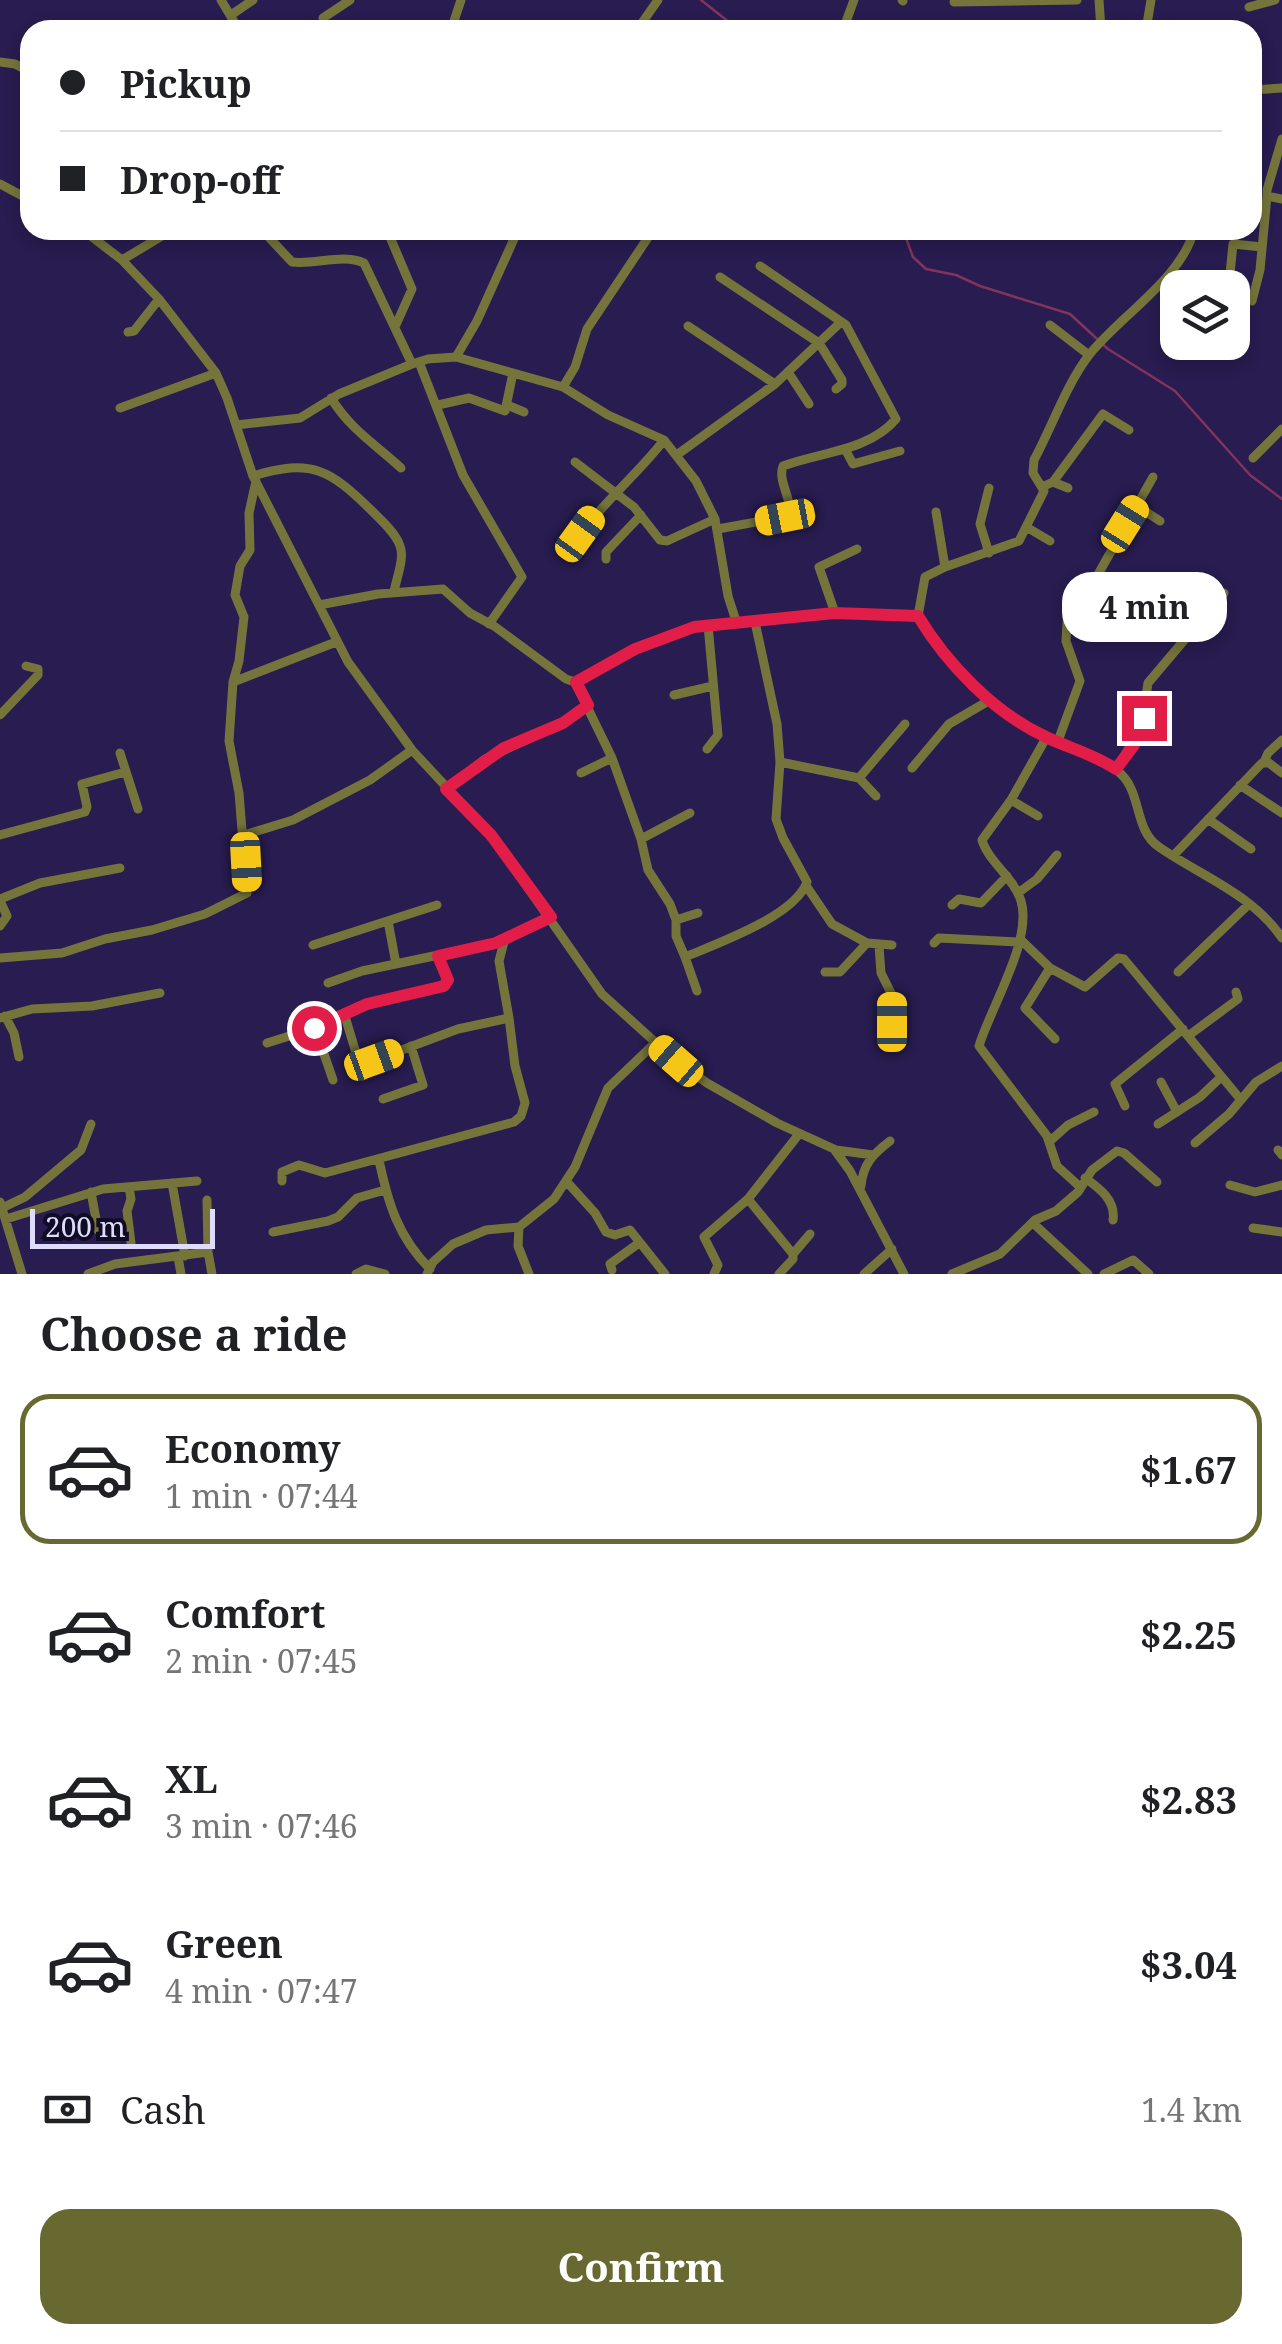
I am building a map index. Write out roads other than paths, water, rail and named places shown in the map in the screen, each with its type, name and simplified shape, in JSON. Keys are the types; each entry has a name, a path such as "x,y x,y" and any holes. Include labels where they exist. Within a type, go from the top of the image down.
{"street":[{"path":"221,0 234,20"},
{"path":"231,15 252,0"},
{"path":"322,18 350,0"},
{"path":"954,2 1077,0"},
{"path":"1249,7 1274,0"},
{"path":"1252,301 1260,270 1273,162 1282,139"},
{"path":"1267,196 1282,199"},
{"path":"97,240 159,299 216,373 255,479 336,642 412,750 491,835 602,994 706,1083 834,1149 873,1154"},
{"path":"122,260 154,240"},
{"path":"271,240 292,262 316,264 352,258 364,263 438,405 463,474 522,577 490,624"},
{"path":"391,240 412,288 394,326"},
{"path":"456,357 477,322 514,240"},
{"path":"563,387 575,367 587,329 646,240"},
{"path":"1068,488 1048,484 1033,473 1034,460 1089,355 1182,259 1190,240"},
{"path":"1230,270 1233,244 1262,247"},
{"path":"575,462 616,491 663,541 717,524 788,516 781,468 845,450 877,435 896,419 852,332 760,266"},
{"path":"720,278 819,343 842,380 836,389"},
{"path":"128,332 134,331 159,299"},
{"path":"678,454 775,384 841,322"},
{"path":"1050,325 1089,355"},
{"path":"688,326 775,384"},
{"path":"236,425 300,418 331,398 415,363 456,357 563,387 608,415 664,440 678,454 717,524 728,596 736,621"},
{"path":"788,372 809,404"},
{"path":"120,408 216,373"},
{"path":"438,405 469,398 503,411 513,373"},
{"path":"331,398 354,430 401,468"},
{"path":"506,405 524,412"},
{"path":"1129,430 1104,414 1048,484 1028,528 1014,545 945,566 923,581 918,616 990,700 1046,738 1116,769 1132,789 1145,832 1158,846 1249,904 1282,938"},
{"path":"1252,458 1282,429"},
{"path":"580,534 664,440"},
{"path":"845,450 854,464 900,451"},
{"path":"255,479 295,468 334,475 400,544 394,592"},
{"path":"1058,741 1080,681 1066,641 1067,622 1153,477"},
{"path":"0,958 62,953 192,919 240,898 247,890 244,836 229,741 232,682 239,661 244,617 234,594 240,566 252,542 249,513 255,479"},
{"path":"988,553 980,524 989,488"},
{"path":"1137,506 1160,521"},
{"path":"936,512 945,566"},
{"path":"606,559 606,552 641,515"},
{"path":"1028,528 1050,541"},
{"path":"834,613 819,567 857,549"},
{"path":"320,604 442,589 470,613 576,682 612,758 641,838 648,870 670,904 676,936 698,992"},
{"path":"1116,769 1141,729 1148,683 1224,593"},
{"path":"576,682 635,649 682,630 834,613 918,616"},
{"path":"756,622 777,724 780,762 776,818 783,838 806,876 807,887 832,924 867,942 892,945"},
{"path":"707,748 718,735 708,625"},
{"path":"232,682 336,642"},
{"path":"0,715 39,673 26,666"},
{"path":"674,695 713,686"},
{"path":"912,768 948,724 990,700"},
{"path":"446,789 504,748 563,723 588,705"},
{"path":"859,778 905,724"},
{"path":"1046,738 1011,800 982,840 1018,893 1024,916 1019,941 980,1049 1050,1142 1057,1166 1108,1199 1113,1220"},
{"path":"1174,855 1282,740"},
{"path":"244,836 293,820 370,780 412,750"},
{"path":"120,753 138,809"},
{"path":"581,773 612,758"},
{"path":"780,762 859,778 876,796"},
{"path":"1264,762 1282,773"},
{"path":"0,835 85,812 83,783 124,772"},
{"path":"1240,786 1282,813"},
{"path":"1011,800 1038,816"},
{"path":"641,838 690,813"},
{"path":"1208,818 1252,849"},
{"path":"1018,893 1037,880 1057,855"},
{"path":"0,926 7,916 0,900 40,883 120,868"},
{"path":"952,904 958,899 981,903 1007,876"},
{"path":"685,957 781,911 807,887"},
{"path":"1178,972 1249,904"},
{"path":"312,945 438,905"},
{"path":"676,920 698,913"},
{"path":"328,983 505,938 551,917"},
{"path":"388,922 396,964"},
{"path":"282,1181 282,1172 299,1166 312,1166 325,1173 514,1122 521,1116 524,1102 514,1066 498,961 505,938"},
{"path":"934,943 939,938 1019,941 1050,968 1084,988 1122,958 1242,1100"},
{"path":"824,972 844,969 867,942"},
{"path":"879,946 880,973 892,999 892,1046"},
{"path":"267,1043 314,1028 344,1013 447,984 438,956"},
{"path":"1050,968 1025,1008 1054,1039"},
{"path":"1125,1106 1115,1085 1238,999 1236,992"},
{"path":"19,1057 18,1044 3,1017 41,1008 92,1006 160,993"},
{"path":"344,1013 362,1076"},
{"path":"374,1060 458,1029 508,1018"},
{"path":"314,1028 333,1080"},
{"path":"379,1160 385,1190 404,1239 428,1271 435,1260 463,1238 486,1230 519,1227 554,1199 566,1182 608,1088 655,1043"},
{"path":"383,1100 423,1085 411,1046"},
{"path":"1196,1143 1256,1082 1282,1066"},
{"path":"1158,1124 1200,1097 1220,1078"},
{"path":"1161,1082 1177,1112"},
{"path":"1050,1142 1068,1126 1094,1112"},
{"path":"22,1274 4,1226 1,1204 25,1197 81,1150 91,1124"},
{"path":"714,1274 718,1265 704,1237 748,1199 799,1134"},
{"path":"860,1189 862,1172 873,1154 890,1141"},
{"path":"834,1149 860,1189 904,1274"},
{"path":"952,1274 988,1261 1018,1240 1033,1223 1056,1211 1078,1192 1082,1182 1103,1161 1121,1151 1157,1182"},
{"path":"4,1226 91,1192 197,1181"},
{"path":"566,1182 594,1212 606,1232 615,1234 628,1229 665,1274"},
{"path":"172,1183 182,1274"},
{"path":"1230,1185 1255,1192 1282,1186"},
{"path":"129,1187 131,1243"},
{"path":"273,1232 338,1217 357,1198 385,1190"},
{"path":"91,1192 98,1230"},
{"path":"748,1199 793,1254"},
{"path":"207,1200 212,1274"},
{"path":"1033,1223 1088,1274"},
{"path":"519,1227 518,1246 528,1274"},
{"path":"1253,1228 1282,1232"},
{"path":"779,1274 810,1234"},
{"path":"612,1270 610,1264 639,1243"},
{"path":"864,1274 892,1249"},
{"path":"88,1274 147,1260 208,1252"},
{"path":"147,1260 151,1274"},
{"path":"1104,1274 1133,1260 1149,1274"},
{"path":"988,1261 996,1274"},
{"path":"356,1274 384,1274"}],"waterway":[{"path":"701,0 726,20"},
{"path":"907,240 913,257 926,269 956,275 1070,314 1108,349 1175,391 1250,475 1282,499"}]}
